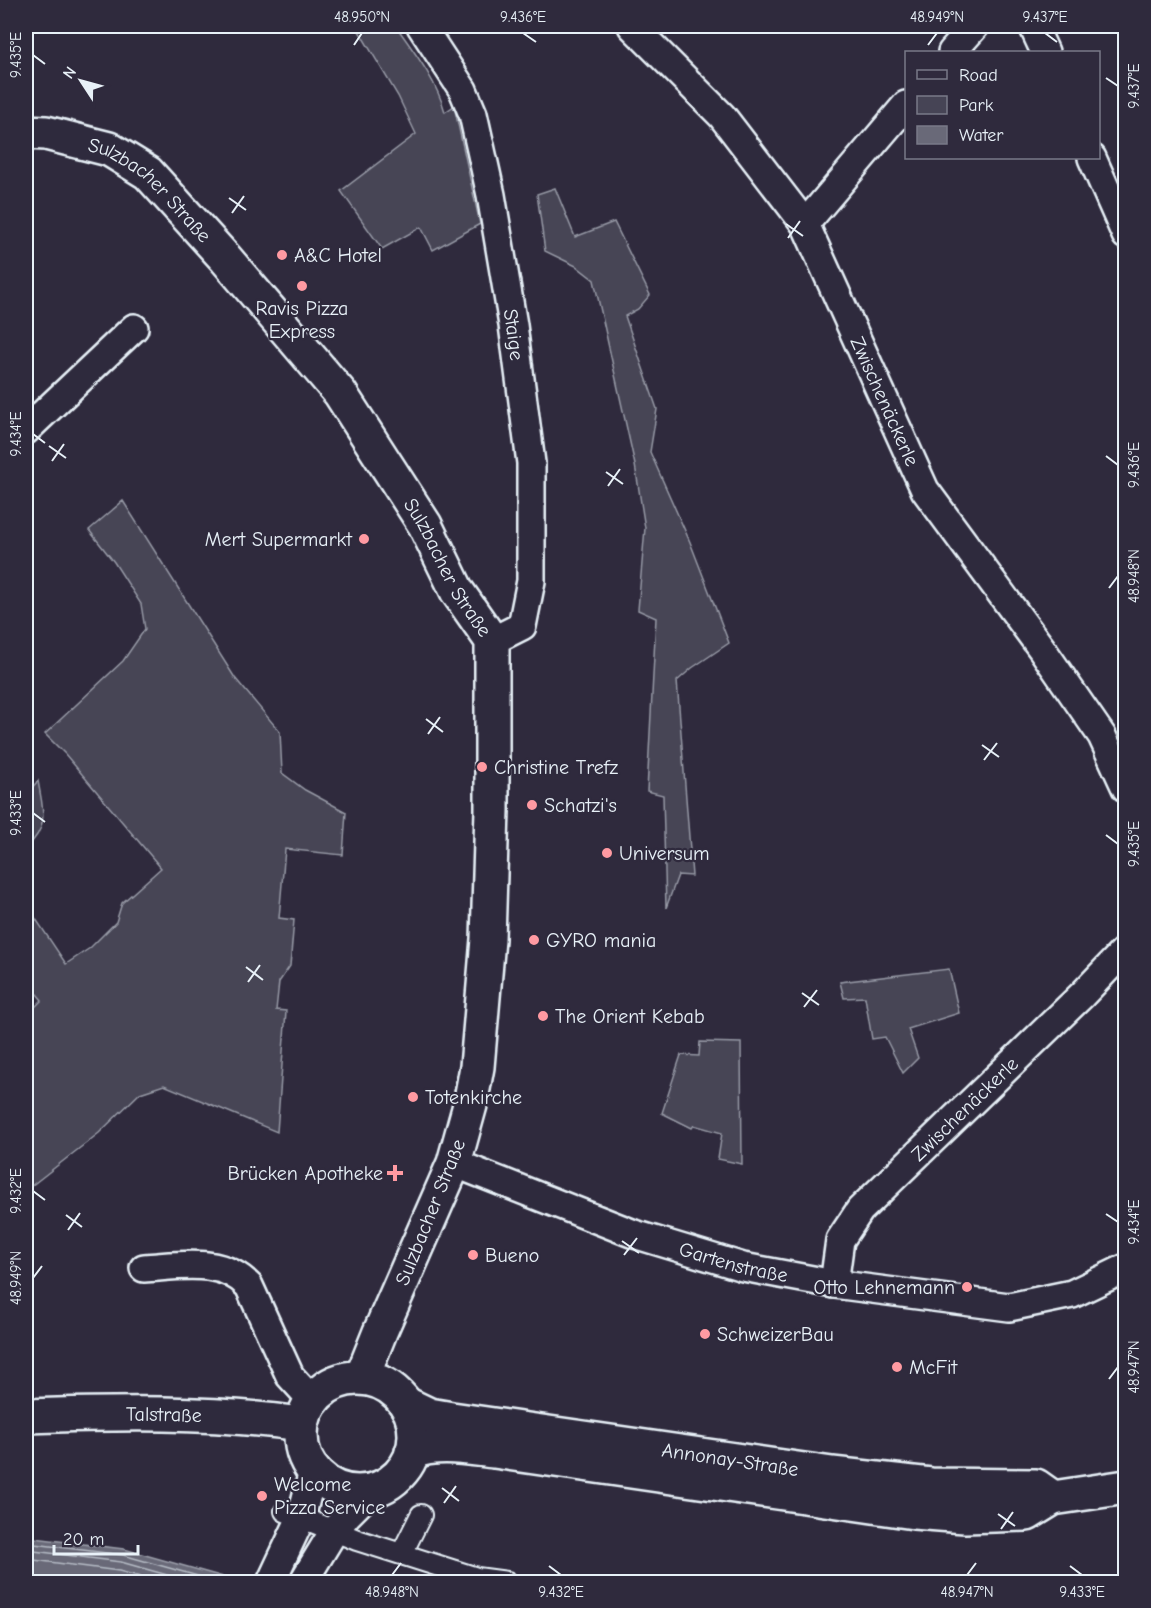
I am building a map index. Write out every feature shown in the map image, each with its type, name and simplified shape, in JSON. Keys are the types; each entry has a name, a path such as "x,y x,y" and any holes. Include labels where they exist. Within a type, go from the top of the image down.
{"street":[{"name":"Staige","path":"421,26 463,90 473,114 491,195 511,313 531,463 531,581 522,626 492,641"},
{"name":"Zwischenäckerle","path":"632,26 722,116 805,224 925,490 1042,649 1102,736 1125,788"},
{"path":"953,51 975,26"},
{"path":"1033,26 1045,51"},
{"path":"805,224 905,106"},
{"name":"Sulzbacher Straße","path":"26,132 46,134 109,149 148,173 219,251 340,393 424,525 457,591 492,641 492,810 488,939 477,1067 470,1105 454,1163 362,1377"},
{"path":"1092,159 1125,235"},
{"path":"26,430 134,328"},
{"name":"Zwischenäckerle","path":"834,1284 840,1240 860,1210 1082,995 1125,950"},
{"name":"Gartenstraße","path":"454,1163 634,1234 742,1267 834,1284 1009,1307 1072,1294 1125,1268"},
{"path":"144,1268 217,1267 237,1276 249,1286 306,1412"},
{"path":"362,1377 389,1386 406,1404 416,1432 412,1452 403,1470 388,1483 371,1491 355,1493 339,1490 325,1482 313,1471 303,1454 300,1436 306,1412 324,1388 339,1380 362,1377"},
{"name":"Annonay-Straße","path":"406,1404 429,1414 452,1419 742,1461 931,1485 1036,1486 1053,1498"},
{"name":"Talstraße","path":"26,1416 159,1414 253,1418 306,1412"},
{"name":"Annonay-Straße","path":"412,1452 424,1448 448,1446 494,1450 914,1512 965,1516 1027,1514 1053,1498 1125,1487"},
{"path":"271,1582 293,1515 313,1471"},
{"path":"303,1582 334,1531 371,1491"},
{"path":"293,1515 334,1531 477,1578 507,1582"},
{"path":"402,1553 422,1515"}],"green space":[{"path":"356,26 396,26 431,78 445,112 454,106 480,224 433,250 421,227 382,249 341,191 416,134 398,96"},
{"path":"555,188 575,237 614,222 650,295 638,309 625,316 657,409 650,452 690,542 729,643 677,681 692,876 678,875 666,908 663,795 647,791 656,618 638,610 645,528 635,465 594,280 576,266 545,251 537,194"},
{"path":"123,501 235,678 280,732 282,773 305,790 346,812 343,855 285,849 279,918 294,920 290,966 279,982 276,1010 286,1011 277,1132 164,1085 140,1093 99,1133 26,1190 26,1002 33,1009 42,1000 26,981 26,918 32,913 66,964 90,948 116,922 122,903 161,868 65,754 45,734 123,661 145,629 141,604 114,562 89,530"},
{"path":"38,781 43,809 42,825 34,840 26,848 26,794"},
{"path":"949,969 959,1013 908,1029 918,1058 903,1073 885,1037 872,1039 865,997 844,998 840,982"},
{"path":"700,1042 741,1043 742,1164 718,1159 722,1133 694,1125 692,1128 662,1113 681,1055 699,1056"}],"water":[{"path":"26,1537 124,1549 241,1582 26,1582"}],"place":[{"name":"A&C Hotel","path":"282,255"},
{"name":"Ravis Pizza Express","path":"302,286"},
{"name":"Mert Supermarkt","path":"364,539"},
{"name":"Christine Trefz","path":"482,767"},
{"name":"Schatzi's","path":"532,805"},
{"name":"Universum","path":"607,853"},
{"name":"GYRO mania","path":"534,940"},
{"name":"The Orient Kebab","path":"543,1016"},
{"name":"Totenkirche","path":"413,1097"},
{"name":"Brücken Apotheke","path":"395,1173"},
{"name":"Bueno","path":"473,1255"},
{"name":"Otto Lehnemann","path":"967,1287"},
{"name":"SchweizerBau","path":"705,1334"},
{"name":"McFit","path":"897,1367"},
{"name":"Welcome Pizza Service","path":"262,1496"}]}
